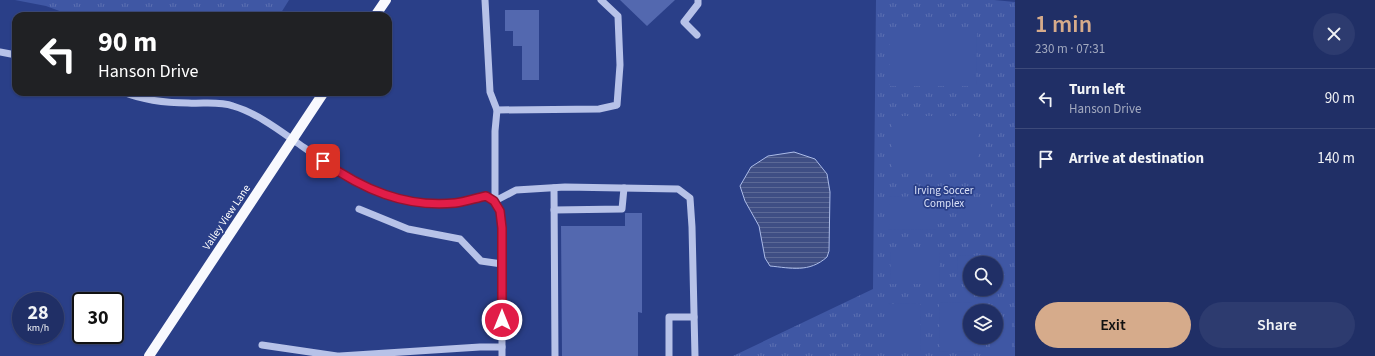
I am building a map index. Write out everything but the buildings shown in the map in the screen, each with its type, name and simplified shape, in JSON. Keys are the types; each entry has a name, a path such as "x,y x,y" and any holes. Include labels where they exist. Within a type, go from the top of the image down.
{"main road":[{"path":"378,12 386,0"},
{"name":"Valley View Lane","path":"149,356 321,96"}],"street":[{"path":"485,0 490,92 497,110 495,131 494,201"},
{"path":"497,110 600,109 617,105 620,65 618,16 601,0"},
{"path":"697,34 684,22 698,4 698,0"},
{"path":"0,52 12,54"},
{"path":"137,96 171,102 216,103 232,106 246,111 271,125 333,168 372,191 414,202 457,203 486,196 494,201 500,211 502,228 502,356"},
{"path":"494,201 516,190 554,188 678,189 690,198 695,356"},
{"path":"554,188 555,356"},
{"path":"554,210 622,209 624,188"},
{"path":"359,209 408,229 460,239 481,261 502,264"},
{"path":"669,356 669,317 694,317"},
{"path":"262,345 337,356"},
{"path":"340,356 480,347 502,347"}],"green space":[{"path":"15,0 289,0 282,12 62,12 46,6"},
{"name":"Irving Soccer Complex","path":"876,0 994,0 1015,2 1015,356 733,356 873,289"},
{"path":"890,31 977,31 976,86 890,86"},
{"path":"892,116 978,116 978,171 892,171"},
{"path":"937,196 937,229 888,230 888,197"},
{"path":"957,197 991,197 991,218 958,218"},
{"path":"890,251 939,251 940,284 891,284"},
{"path":"990,255 963,256 963,277 958,277 957,256"},
{"path":"972,302 972,304 963,304 963,344 973,344 973,351 940,352 939,303"},
{"path":"920,303 921,352 887,352 887,304"},
{"path":"1003,323 1012,323 1012,356 990,356 990,344 1003,344"}],"shaded area":[{"path":"794,152 815,159 827,174 830,192 829,251 827,257 820,262 807,267 793,268 770,266 765,258 759,226 745,201 740,186 751,167 768,156"}],"route":[{"path":"323,161 353,181 372,191 414,202 437,204 457,203 486,196 494,201 500,211 502,228 502,320"}]}
